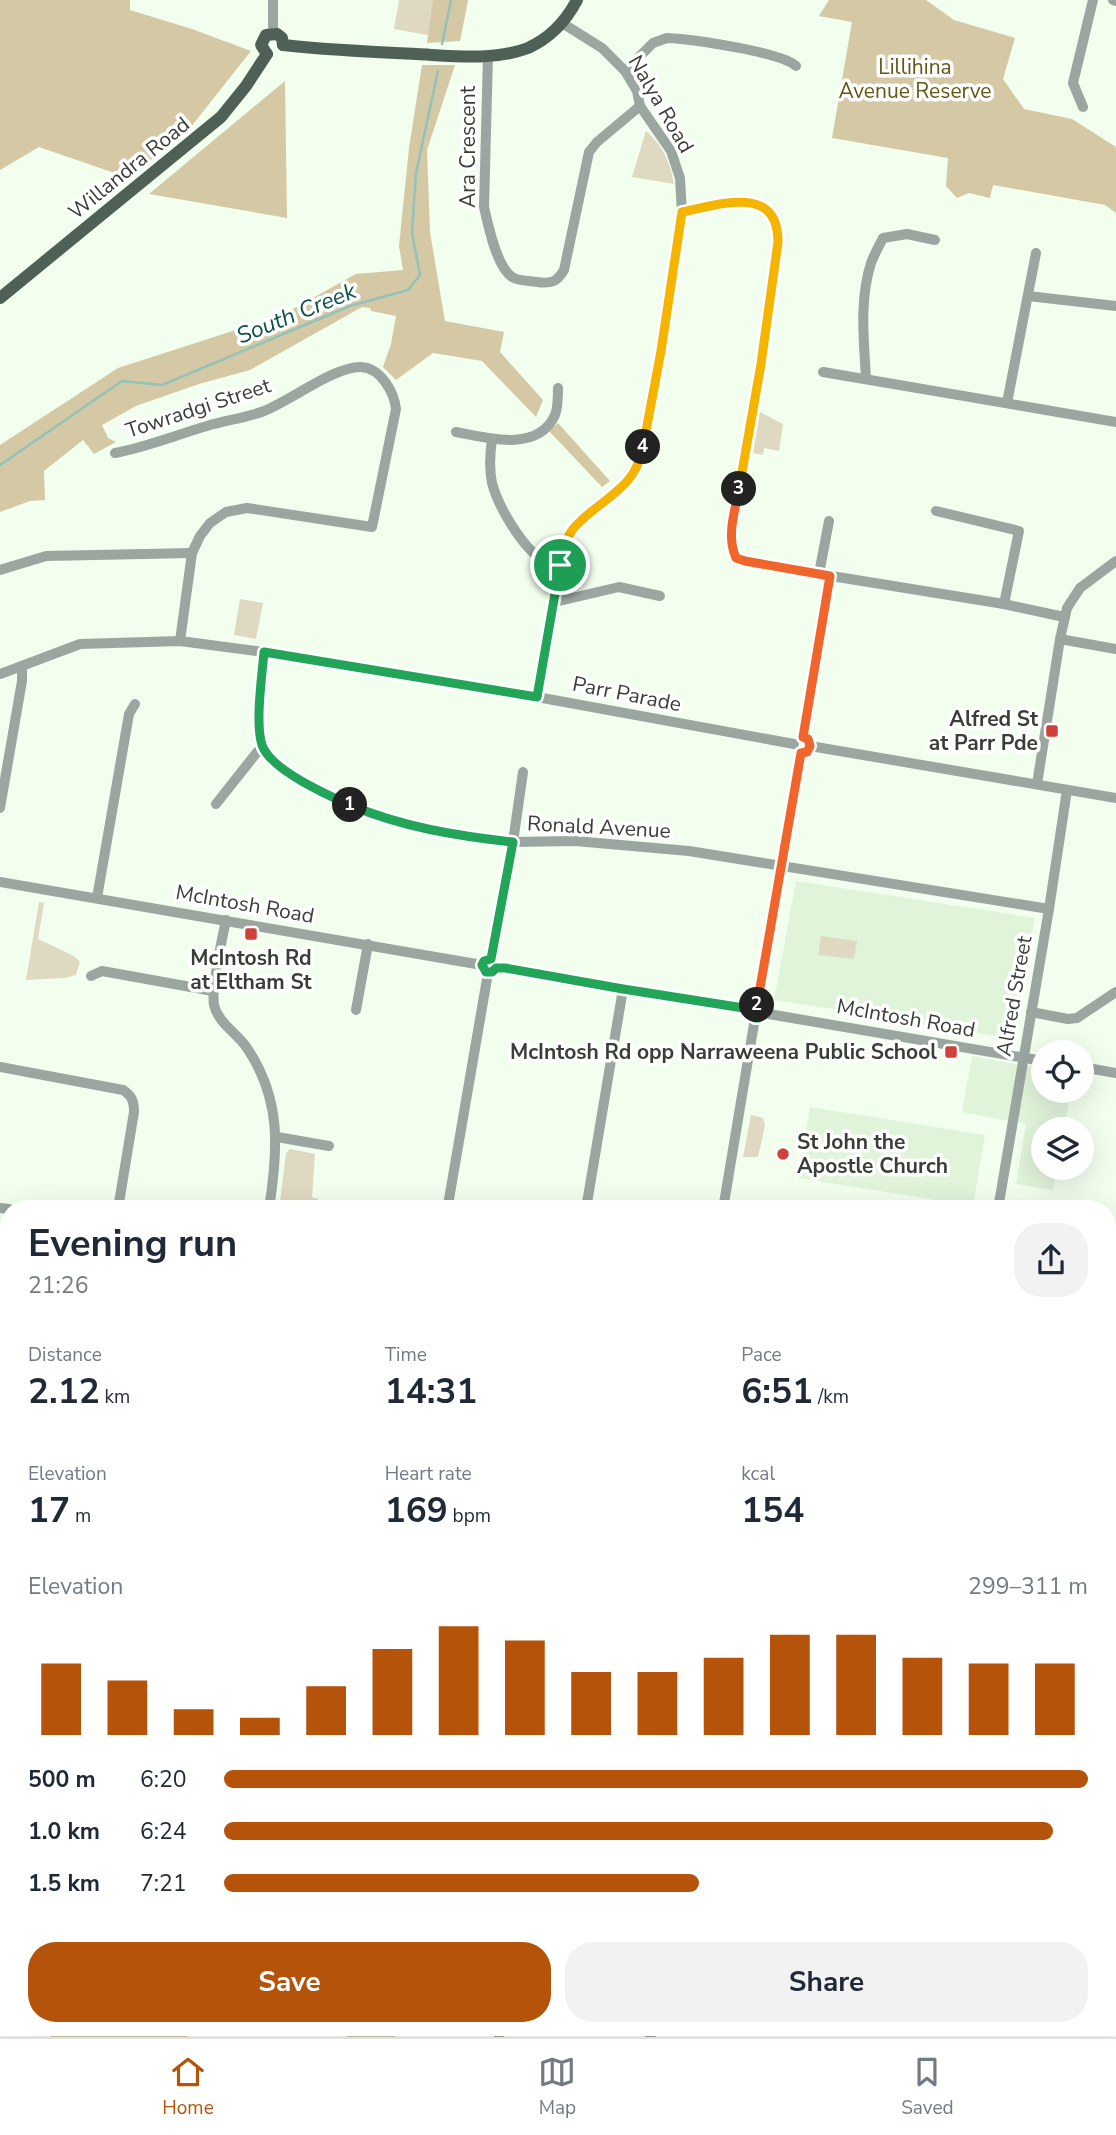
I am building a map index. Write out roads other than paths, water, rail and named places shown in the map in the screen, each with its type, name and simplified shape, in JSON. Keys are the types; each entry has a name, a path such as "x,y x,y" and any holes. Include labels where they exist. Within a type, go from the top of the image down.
{"main road":[{"path":"284,46 488,56 511,53 531,47 547,38 562,23 577,0"},
{"path":"273,33 280,36 284,46 279,53 271,55 262,48 262,41 266,35 273,33"},
{"name":"Willandra Road","path":"0,298 221,117 267,54"}],"street":[{"path":"273,0 273,33"},
{"path":"1083,107 1073,83 1093,0"},
{"name":"Nalya Road","path":"537,697 565,545 573,528 617,493 633,475 641,454 661,351 682,212 680,178 671,151 640,106 636,91 625,71 602,48 562,23"},
{"path":"625,71 653,43 667,38 770,55 796,66"},
{"name":"Ara Crescent","path":"488,56 484,207 499,258 513,278 549,284 559,279 564,270 589,152 640,106"},
{"path":"682,212 740,201 753,202 770,211 778,227 761,364 731,536 732,550 736,558 1004,604 1064,617"},
{"path":"866,379 862,330 865,295 871,263 883,238 907,234 935,240"},
{"path":"1007,403 1036,253"},
{"path":"1028,296 1116,306"},
{"name":"Towradgi Street","path":"115,453 140,449 209,425 260,412 346,370 363,367 378,374 394,396 396,409 372,527 247,508 226,512 210,523 192,553 180,641"},
{"path":"822,372 1116,422"},
{"path":"456,432 505,441 524,439 543,430 555,416 558,388"},
{"path":"492,439 492,482 500,507 529,547 544,561 560,565"},
{"path":"936,511 1019,531 1004,604"},
{"path":"803,737 829,521"},
{"path":"0,570 46,556 192,553"},
{"path":"1037,784 1068,604 1080,588 1116,561"},
{"path":"555,602 619,587 660,596"},
{"path":"1060,639 1116,649"},
{"name":"Parr Parade","path":"0,674 80,644 180,641 264,652 537,697 794,744"},
{"path":"216,804 262,746 259,731 264,652"},
{"path":"0,808 22,681 22,666"},
{"path":"97,898 130,714 135,704"},
{"path":"803,737 808,739 810,746 807,752 801,753 796,750 794,744 797,738 803,737"},
{"name":"Ronald Avenue","path":"262,746 269,757 313,789 410,826 460,836 513,842 575,841 689,851 1049,909"},
{"path":"810,746 1116,798"},
{"path":"724,1200 801,753"},
{"path":"449,1200 523,772"},
{"name":"Alfred Street","path":"999,1200 1067,790"},
{"name":"McIntosh Road","path":"0,882 1031,1059"},
{"path":"226,920 214,1005 220,1017 248,1049 270,1101 277,1137 270,1200"},
{"path":"356,1010 368,944"},
{"path":"91,976 102,971 214,991"},
{"path":"588,1200 623,989"},
{"path":"1031,1012 1068,1019 1077,1018 1116,992"},
{"path":"0,1067 123,1090 129,1094 134,1101 134,1112 119,1200"},
{"path":"1094,1069 1116,1073"},
{"path":"277,1137 329,1146"}],"waterway":[{"name":"South Creek","path":"442,44 451,0"},
{"name":"South Creek","path":"0,465 122,381 162,385 350,306 408,290 420,275 412,233 416,173 438,71"}],"place":[{"name":"Alfred St at Parr Pde","path":"1052,731"},
{"name":"McIntosh Rd at Eltham St","path":"251,934"},
{"name":"McIntosh Rd opp Narraweena Public School","path":"951,1052"},
{"name":"St John the Apostle Church","path":"783,1154"}],"park label":[{"name":"Lillihina Avenue Reserve","path":"915,79"}]}
